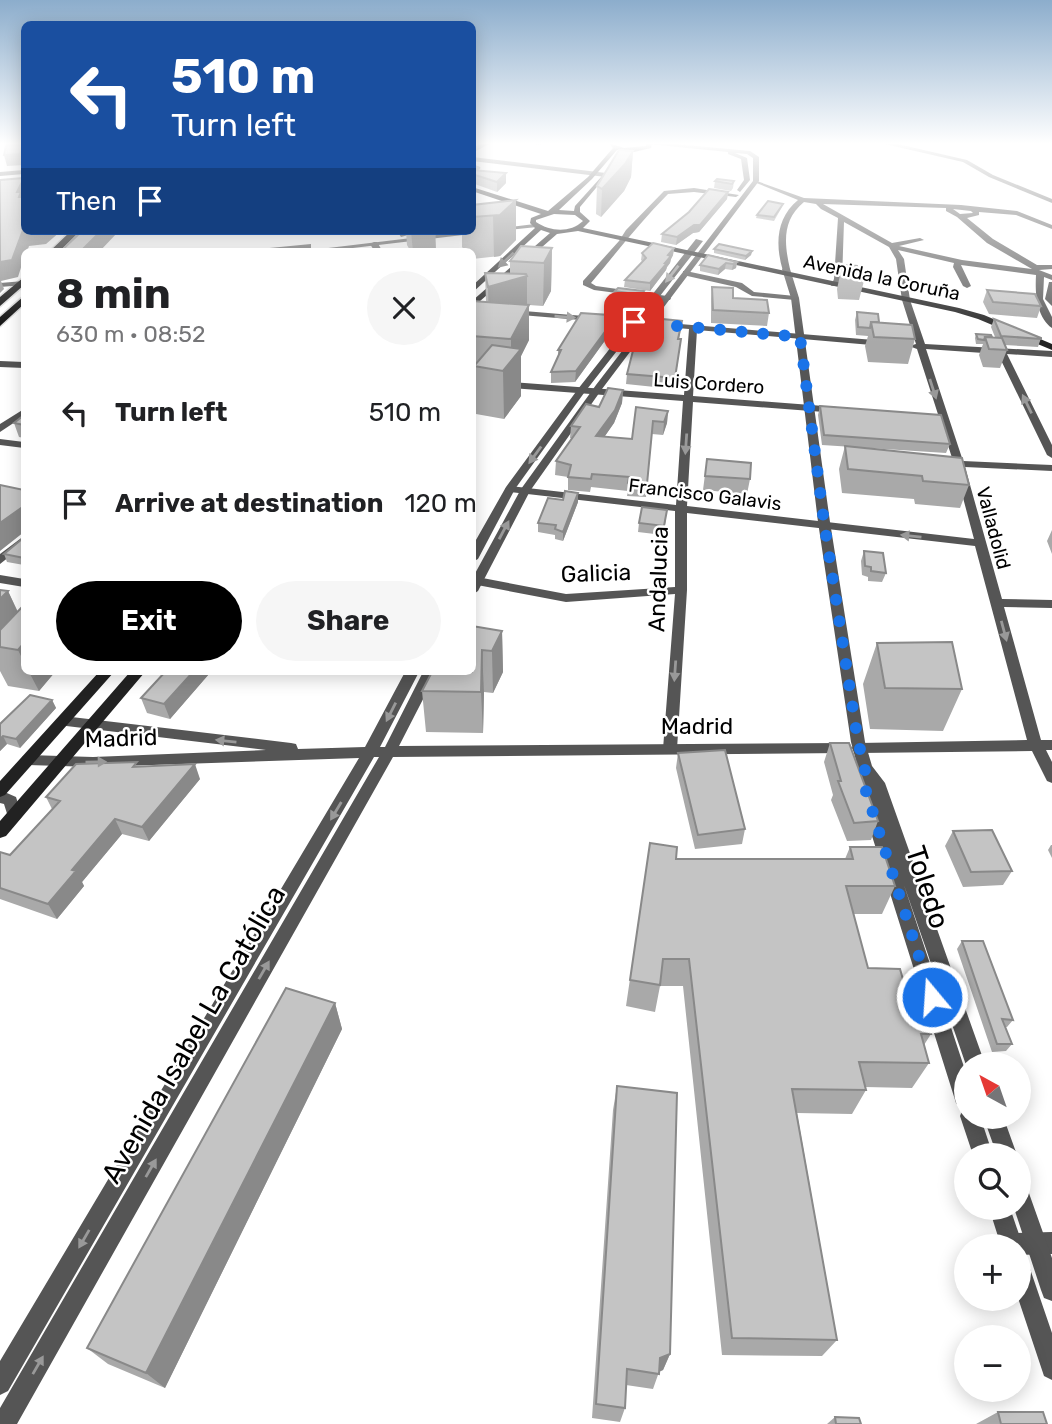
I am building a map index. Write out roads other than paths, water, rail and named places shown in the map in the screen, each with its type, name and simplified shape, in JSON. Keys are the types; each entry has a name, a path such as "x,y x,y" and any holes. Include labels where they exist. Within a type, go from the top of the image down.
{"main road":[{"path":"500,208 556,231 577,229 586,224 586,219 577,213 550,213 527,208"},
{"path":"476,287 535,223 555,208"},
{"path":"577,208 577,213"},
{"name":"Avenida la Coruña","path":"586,224 625,237"},
{"name":"Avenida la Coruña","path":"577,229 988,314 1052,340"},
{"path":"476,306 556,231"},
{"path":"58,248 72,235"},
{"path":"0,303 21,284"},
{"name":"Avenida la Coruña","path":"906,297 981,317 1052,347"},
{"path":"0,323 21,302"},
{"path":"0,793 104,675"},
{"path":"0,832 135,675"}],"street":[{"path":"651,208 586,283 594,288 667,298"},
{"path":"476,580 525,491 595,392 686,273 696,252 727,208"},
{"path":"476,552 510,489 581,391 654,296 696,252 731,208"},
{"name":"Toledo","path":"795,208 785,220 780,234 795,298 824,526 859,748 865,768 864,785 954,1066"},
{"path":"825,208 891,246 994,269 1041,270"},
{"path":"931,208 971,213 1009,247 1052,278"},
{"path":"949,209 990,240 1041,270"},
{"path":"960,216 1002,211 1024,215 1052,227"},
{"path":"836,282 841,218"},
{"path":"476,228 535,223"},
{"path":"476,231 535,223"},
{"path":"290,248 387,235"},
{"path":"336,248 443,235"},
{"path":"891,246 920,240"},
{"path":"374,244 376,248"},
{"name":"Valladolid","path":"891,246 900,259 914,346 959,464 1035,746 1052,777"},
{"path":"958,263 957,267 967,286"},
{"path":"1041,270 1039,299 1051,322"},
{"path":"686,273 739,285 752,293 795,298"},
{"path":"0,283 21,281"},
{"path":"1052,284 1049,299 1052,304"},
{"path":"505,312 895,344"},
{"name":"Andalucia","path":"670,749 681,590 681,508 693,327"},
{"path":"914,346 1052,354"},
{"path":"1002,353 1052,455"},
{"path":"0,365 21,365"},
{"name":"Luis Cordero","path":"476,382 846,411"},
{"path":"0,429 21,414"},
{"path":"927,418 943,419"},
{"path":"0,442 21,445"},
{"path":"959,464 1052,468"},
{"name":"Francisco Galavis","path":"510,489 979,543"},
{"path":"0,560 21,542"},
{"path":"0,579 21,582"},
{"name":"Galicia","path":"476,584 566,598 681,590"},
{"path":"997,603 1052,604"},
{"name":"Avenida Isabel La Católica","path":"4,1424 380,752 411,675"},
{"name":"Avenida Isabel La Católica","path":"0,1383 428,675"},
{"name":"Madrid","path":"63,721 343,754"},
{"name":"Madrid","path":"27,760 60,762 380,752 1052,745"},
{"name":"Toledo","path":"865,768 877,783 971,1052"},
{"path":"0,793 11,801 14,816"},
{"path":"1031,1216 1044,1242 1052,1290"},
{"path":"1031,1304 1052,1368"}]}
